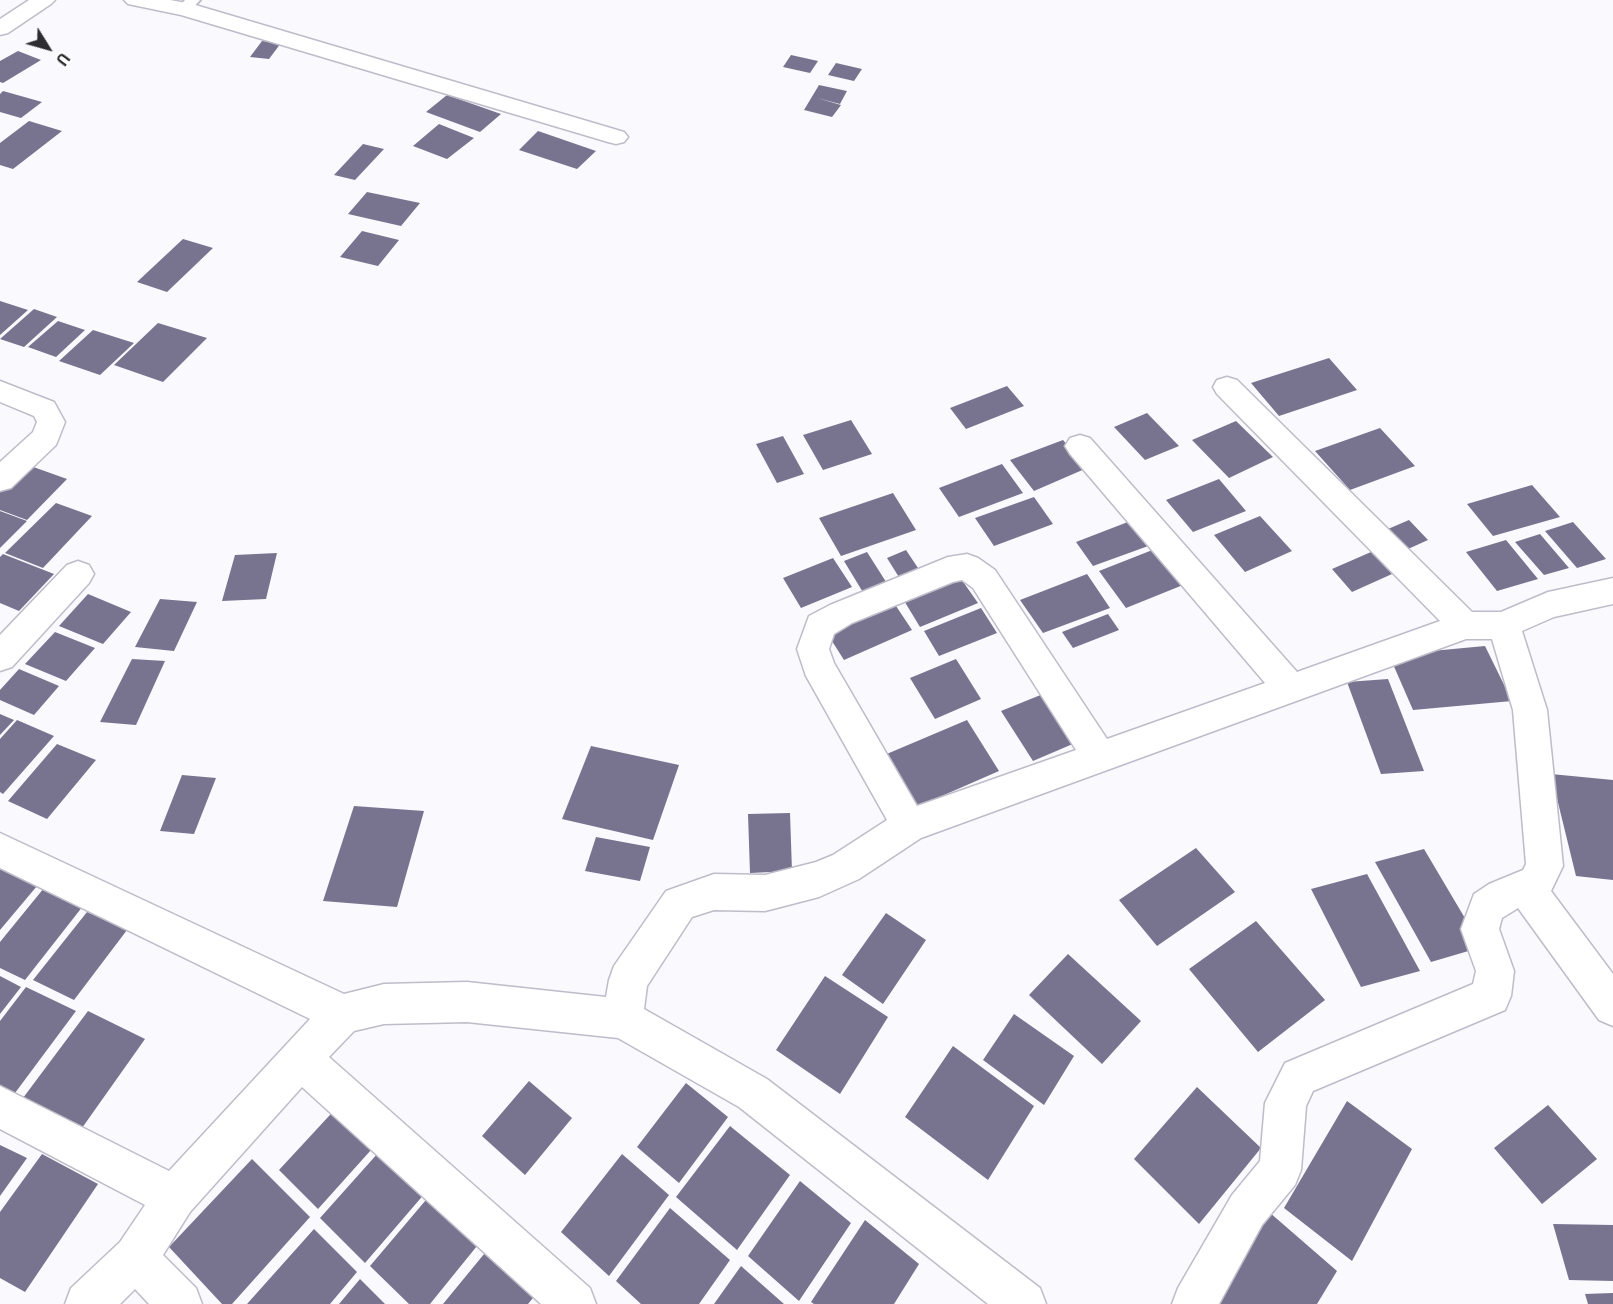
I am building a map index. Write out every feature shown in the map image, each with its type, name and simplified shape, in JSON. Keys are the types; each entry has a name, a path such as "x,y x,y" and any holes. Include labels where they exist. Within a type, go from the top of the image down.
{"street":[{"path":"0,28 44,0"},
{"path":"135,0 188,4 616,137"},
{"path":"1227,387 1465,626"},
{"path":"0,392 44,409 51,422 46,437 0,480"},
{"path":"1080,446 1291,689"},
{"path":"909,826 818,666 813,649 821,626 841,614 909,588 948,570 967,567 984,579 1099,757"},
{"path":"0,657 78,574"},
{"path":"623,1018 628,980 679,904 714,892 765,893 819,879 846,867 909,826 1099,757 1465,626 1504,625 1548,605 1613,591"},
{"path":"1194,1304 1247,1210 1280,1170 1286,1103 1299,1077 1491,996 1495,971 1480,929 1486,907 1536,882 1545,866 1530,710 1504,625"},
{"path":"0,850 343,1014"},
{"path":"1525,887 1613,1006"},
{"path":"87,1304 136,1258 175,1197 300,1058 343,1014 384,1004 467,1002 623,1018 753,1093 1024,1304"},
{"path":"300,1058 574,1304"},
{"path":"0,1107 175,1197"},
{"path":"136,1258 180,1304"}],"building":[{"path":"262,41 281,43 269,59 250,57"},
{"path":"18,51 41,60 3,83 0,82 0,61"},
{"path":"791,55 818,61 810,73 783,67"},
{"path":"836,63 862,69 854,81 828,75"},
{"path":"819,85 847,91 840,104 817,98 841,105 832,117 804,110"},
{"path":"3,91 42,102 21,118 0,112 0,94"},
{"path":"447,95 501,114 480,132 426,112"},
{"path":"29,121 62,131 13,169 0,165 0,143"},
{"path":"439,124 474,138 447,159 413,146"},
{"path":"538,131 596,151 577,169 519,150"},
{"path":"363,144 384,149 355,180 334,175"},
{"path":"367,192 420,203 401,226 348,214"},
{"path":"362,231 399,240 378,266 340,257"},
{"path":"183,239 213,248 167,292 137,282"},
{"path":"0,301 28,310 0,335"},
{"path":"34,309 57,317 24,347 0,339"},
{"path":"58,321 85,330 56,357 28,347"},
{"path":"158,323 207,338 163,382 114,365"},
{"path":"93,330 134,343 100,375 59,361"},
{"path":"1329,358 1357,390 1279,416 1251,383"},
{"path":"1007,386 1024,406 966,429 950,408"},
{"path":"1147,413 1179,446 1145,460 1114,427"},
{"path":"851,420 872,454 823,470 803,435"},
{"path":"1236,421 1273,457 1229,478 1192,440"},
{"path":"1380,428 1415,466 1350,490 1315,451"},
{"path":"783,436 804,474 777,483 756,444"},
{"path":"1063,440 1087,468 1034,491 1010,460"},
{"path":"25,464 67,479 27,520 0,510 0,487"},
{"path":"1002,464 1023,493 959,517 939,488"},
{"path":"1219,479 1246,511 1193,532 1166,500"},
{"path":"1532,485 1560,517 1493,536 1467,504"},
{"path":"893,493 916,530 841,556 819,518"},
{"path":"1034,497 1053,524 994,546 975,518"},
{"path":"56,503 92,516 43,568 5,553"},
{"path":"0,511 27,521 0,548"},
{"path":"1260,516 1292,551 1245,572 1214,535"},
{"path":"1133,520 1151,545 1093,566 1076,542"},
{"path":"1409,520 1428,540 1408,549 1388,529"},
{"path":"1573,522 1606,559 1577,568 1545,531"},
{"path":"1540,534 1569,568 1544,575 1515,542"},
{"path":"1506,540 1538,579 1497,591 1466,552"},
{"path":"1155,549 1183,585 1126,608 1099,571"},
{"path":"906,550 922,574 902,582 887,558"},
{"path":"867,552 888,585 864,594 844,561"},
{"path":"1371,552 1392,574 1352,592 1332,569"},
{"path":"277,553 266,599 222,601 235,555"},
{"path":"3,554 54,574 19,611 0,603 0,557"},
{"path":"833,558 852,587 801,608 783,578"},
{"path":"1087,574 1110,608 1043,633 1020,600"},
{"path":"959,576 978,603 920,627 903,599"},
{"path":"88,594 131,612 103,644 59,626"},
{"path":"160,599 197,602 174,651 135,647"},
{"path":"892,600 912,630 844,660 825,630"},
{"path":"981,608 997,633 939,656 924,631"},
{"path":"1108,614 1119,630 1073,648 1062,632"},
{"path":"55,632 95,648 66,681 25,664"},
{"path":"1485,646 1512,701 1413,710 1389,655"},
{"path":"132,659 165,661 136,725 100,722"},
{"path":"956,659 981,699 935,719 910,678"},
{"path":"19,669 59,686 34,715 0,700 0,690"},
{"path":"1388,679 1424,771 1381,774 1347,682"},
{"path":"1043,694 1075,743 1033,761 1001,711"},
{"path":"0,714 14,720 0,735"},
{"path":"17,720 54,736 3,794 0,792 0,739"},
{"path":"967,720 999,771 912,809 882,756"},
{"path":"57,744 96,760 47,819 8,801"},
{"path":"591,746 679,765 653,840 562,819"},
{"path":"1551,774 1613,780 1613,880 1576,876"},
{"path":"182,775 216,778 194,834 160,831"},
{"path":"354,806 424,811 397,907 323,901"},
{"path":"790,813 792,871 750,873 748,814"},
{"path":"596,837 650,847 640,881 585,871"},
{"path":"1196,848 1235,892 1157,946 1119,900"},
{"path":"1424,849 1482,947 1431,962 1375,862"},
{"path":"0,869 37,886 0,930"},
{"path":"1367,874 1420,971 1361,987 1311,889"},
{"path":"44,888 83,906 25,980 0,968 0,942"},
{"path":"87,912 127,930 74,1000 33,980"},
{"path":"886,913 926,940 883,1004 842,975"},
{"path":"1256,921 1325,1000 1258,1052 1189,969"},
{"path":"1068,954 1141,1021 1102,1064 1029,995"},
{"path":"0,976 21,987 0,1014"},
{"path":"825,976 888,1017 840,1094 776,1050"},
{"path":"26,987 76,1011 15,1093 0,1085 0,1021"},
{"path":"88,1011 145,1039 82,1128 23,1098"},
{"path":"1014,1014 1074,1056 1044,1105 983,1060"},
{"path":"953,1046 1034,1106 988,1180 905,1117"},
{"path":"529,1081 572,1118 525,1175 482,1136"},
{"path":"686,1083 728,1117 679,1183 637,1147"},
{"path":"1197,1087 1261,1148 1199,1224 1134,1159"},
{"path":"1347,1101 1412,1149 1352,1261 1284,1208"},
{"path":"341,1103 380,1140 318,1209 279,1170"},
{"path":"1548,1105 1597,1159 1542,1204 1494,1148"},
{"path":"730,1126 790,1175 737,1250 676,1197"},
{"path":"387,1143 432,1185 365,1263 320,1218"},
{"path":"0,1145 27,1158 0,1196"},
{"path":"42,1154 98,1184 25,1292 0,1278 0,1212"},
{"path":"622,1154 669,1195 609,1276 561,1232"},
{"path":"252,1159 310,1217 232,1304 222,1304 169,1247"},
{"path":"800,1181 851,1223 799,1301 748,1256"},
{"path":"431,1194 481,1241 430,1304 409,1304 370,1266"},
{"path":"670,1208 730,1260 699,1304 641,1304 616,1281"},
{"path":"1269,1212 1337,1271 1317,1304 1206,1304"},
{"path":"865,1220 919,1264 894,1304 814,1304 811,1302"},
{"path":"1553,1224 1613,1225 1613,1281 1569,1280"},
{"path":"314,1229 357,1272 330,1304 247,1304"},
{"path":"489,1248 537,1293 528,1304 443,1304"},
{"path":"741,1266 784,1304 714,1304"},
{"path":"360,1279 385,1304 339,1304"},
{"path":"1613,1293 1613,1304 1588,1304 1585,1294"}]}
